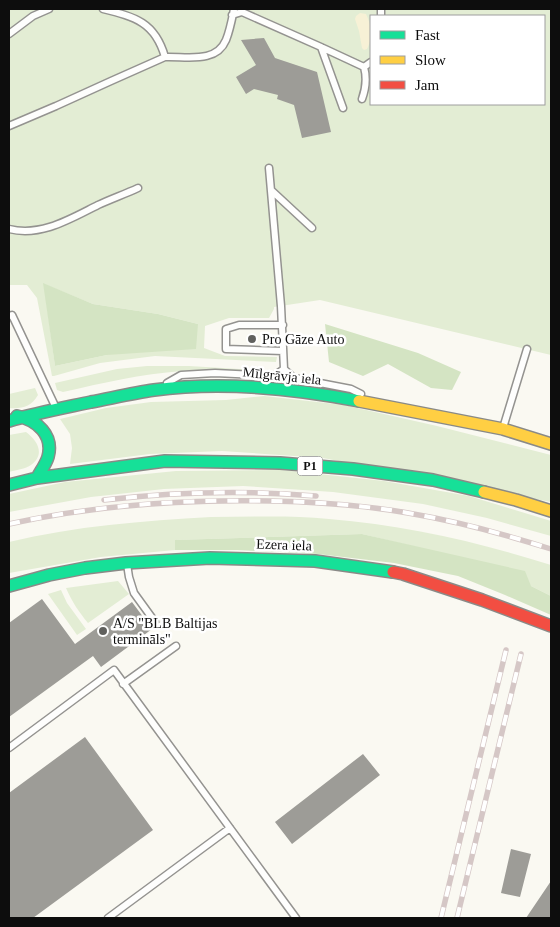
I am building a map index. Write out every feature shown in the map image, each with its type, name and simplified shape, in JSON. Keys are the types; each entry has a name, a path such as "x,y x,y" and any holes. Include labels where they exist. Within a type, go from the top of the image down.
{"main road":[{"name":"Mīlgrāvja iela","path":"9,421 56,409 154,390 199,386 261,387 339,397 387,406 503,429 551,444"},
{"path":"9,415 22,417 38,424 48,439 48,457 37,478"},
{"name":"P1","path":"9,484 37,478 165,461 280,464 353,469 433,480 516,500 551,511"},
{"name":"Ezera iela","path":"9,586 58,573 126,563 210,558 315,561 403,574 482,600 551,626"}],"lane":[{"path":"9,34 33,16 49,9"},
{"path":"103,9 139,21 154,33 165,49 177,57"},
{"path":"9,126 165,57 208,56 218,51 226,40 233,12 241,10 321,46 364,68"},
{"path":"162,45 165,57"},
{"path":"154,62 162,45"},
{"path":"321,46 343,108"},
{"path":"364,68 370,63"},
{"path":"362,99 366,84 364,68"},
{"path":"269,168 283,325 284,369 294,378 351,389 387,406"},
{"path":"9,229 29,232 57,224 138,188"},
{"path":"271,190 312,228"},
{"path":"9,316 12,315 56,409"},
{"path":"283,325 239,325 226,329 226,349 283,351"},
{"path":"503,429 527,349"},
{"path":"154,390 181,375 215,373 274,376 284,369"},
{"path":"126,563 134,593 155,622"},
{"path":"124,684 176,646"},
{"path":"9,748 114,670 296,918"},
{"path":"108,918 230,828"}],"green space":[{"path":"9,9 551,9 551,355 320,300 274,307 269,318 229,318 205,326 204,348 225,356 277,357 276,362 155,356 100,363 52,376 37,298 27,285 9,285","holes":["44,284 93,304 158,314 198,324 107,355 55,366"]},
{"path":"43,283 93,304 158,314 198,324 196,349 107,355 55,366"},
{"path":"325,324 418,353 461,372 452,390 431,388 388,364 363,376 329,362"},
{"path":"147,366 189,366 273,371 267,373 203,370 167,372 122,379 63,392 57,390 55,383 117,369"},
{"path":"35,388 38,395 29,405 9,408 9,394"},
{"path":"264,396 344,405 551,455 551,502 323,458 222,451 150,454 70,464 72,448 70,434 60,419 106,408 151,402 226,400"},
{"path":"26,432 34,439 38,447 39,452 36,461 29,466 9,472 9,435"},
{"path":"282,470 384,481 469,496 551,521 551,536 487,518 423,504 333,492 243,486 164,489 91,497 9,512 9,494 65,482 176,471"},
{"path":"211,517 329,519 385,525 469,542 551,565 551,596 531,586 437,552 362,534 176,540 175,550 101,557 9,573 9,542 84,528 135,522"},
{"path":"362,534 525,571 531,586 551,596 551,615 458,576 394,563 318,554 237,550 175,550 175,540"},
{"path":"118,581 129,594 88,623 76,607 66,588"},
{"path":"61,590 67,603 86,629 77,635 48,594"}],"sand":[{"path":"360,13 366,14 370,23 370,41 367,49 364,50 355,19"}],"building":[{"path":"264,38 275,58 317,72 331,132 302,138 294,105 277,99 278,95 254,89 246,94 236,77 256,65 241,40"},
{"path":"42,599 75,644 132,602 152,629 101,667 93,656 9,717 9,623"},
{"path":"85,737 153,830 33,918 9,918 9,793"},
{"path":"363,754 380,775 292,844 275,822"},
{"path":"511,849 531,854 520,897 501,893"},
{"path":"551,881 551,918 526,918"}],"railway":[{"path":"104,500 210,493 316,496"},
{"path":"9,524 74,512 173,502 306,502 340,504 426,516 480,528 551,549"},
{"path":"441,918 506,650"},
{"path":"457,918 521,654"}],"traffic: fast":[{"path":"9,421 130,394 180,387 231,386 283,389 359,401"},
{"path":"17,416 31,421 46,435 49,449 48,457 37,478"},
{"path":"9,485 37,478 165,461 280,463 353,469 433,480 484,492"},
{"path":"9,586 85,568 126,563 210,558 315,561 393,572"}],"traffic: slow":[{"path":"359,401 503,429 551,444"},
{"path":"484,492 551,511"}],"traffic: jam":[{"path":"393,572 482,600 551,626"}],"place":[{"name":"Pro Gāze Auto","path":"252,339"},
{"name":"A/S \"BLB Baltijas termināls\"","path":"103,631"}]}
